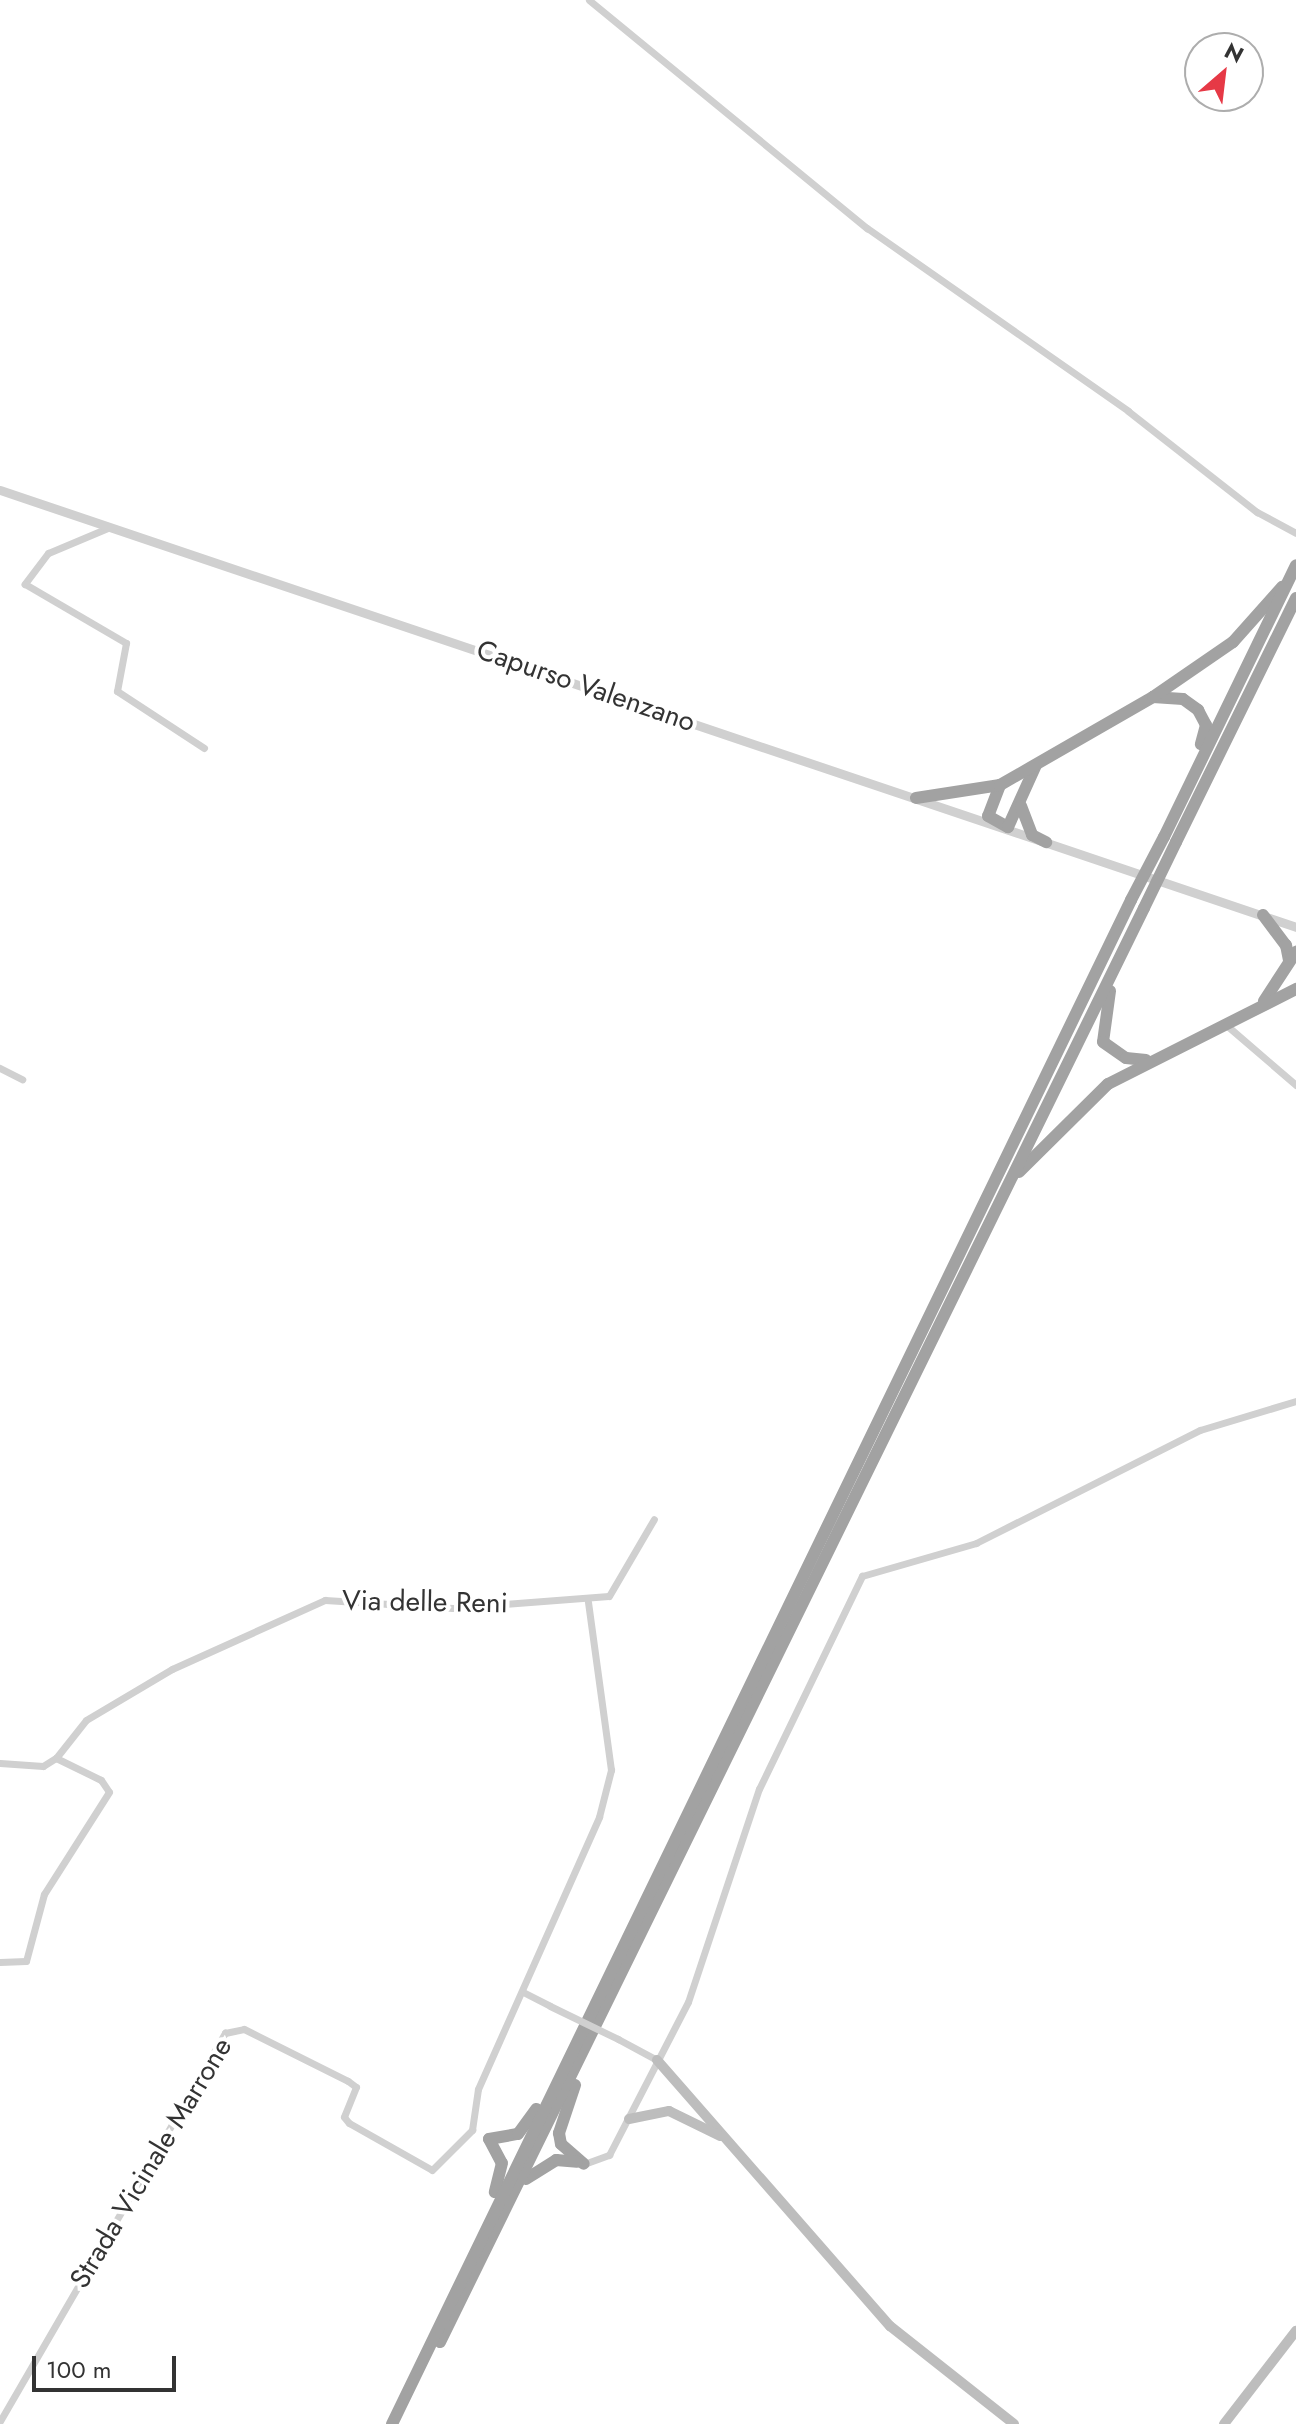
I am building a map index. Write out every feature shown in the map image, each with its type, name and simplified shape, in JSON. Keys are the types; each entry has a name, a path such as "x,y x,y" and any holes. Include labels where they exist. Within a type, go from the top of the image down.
{"highway":[{"path":"1170,823 1282,587 1296,565"},
{"path":"916,798 1000,785 1153,697 1233,642 1282,587"},
{"path":"400,2424 1144,908 1170,839 1296,598"},
{"path":"392,2424 1131,900 1144,875 1170,839 1170,823 1206,725 1183,699 1153,697"},
{"path":"1000,785 989,806 997,826 1008,827 1021,806 1037,762"},
{"path":"1021,806 1032,835 1046,842"},
{"path":"1262,1004 1293,957 1280,933 1263,915"},
{"path":"1129,938 1100,1030 1112,1052 1149,1060"},
{"path":"1008,1184 1075,1112 1149,1060 1296,989"},
{"path":"578,2066 559,2133 561,2144 584,2164"},
{"path":"491,2215 502,2163 489,2139 518,2134 556,2082"},
{"path":"516,2191 547,2163 584,2164"}],"main road":[{"path":"657,2060 890,2326 1014,2424"},
{"path":"629,2119 669,2111 726,2139"},
{"path":"1224,2424 1296,2331"}],"street":[{"path":"589,0 988,318 1296,533"},
{"name":"Capurso Valenzano","path":"0,490 1296,927"},
{"path":"110,527 48,553 25,584 126,643 117,691 204,748"},
{"path":"1224,1022 1296,1085"},
{"path":"0,1068 22,1079"},
{"path":"584,2164 609,2155 688,2002 759,1789 862,1576 976,1543 1200,1430 1296,1401"},
{"path":"489,2139 472,2130 478,2089 599,1817 611,1770 588,1601 609,1596 654,1519"},
{"name":"Via delle Reni","path":"56,1758 86,1720 172,1669 325,1600 453,1608 588,1601"},
{"path":"0,1763 43,1766 56,1758 101,1780 109,1792 44,1894 26,1961 0,1962"},
{"path":"523,1992 657,2060"},
{"name":"Strada Vicinale Marrone","path":"0,2421 225,2033 244,2029 348,2081 356,2087 344,2117 349,2123 432,2170 472,2130"}]}
